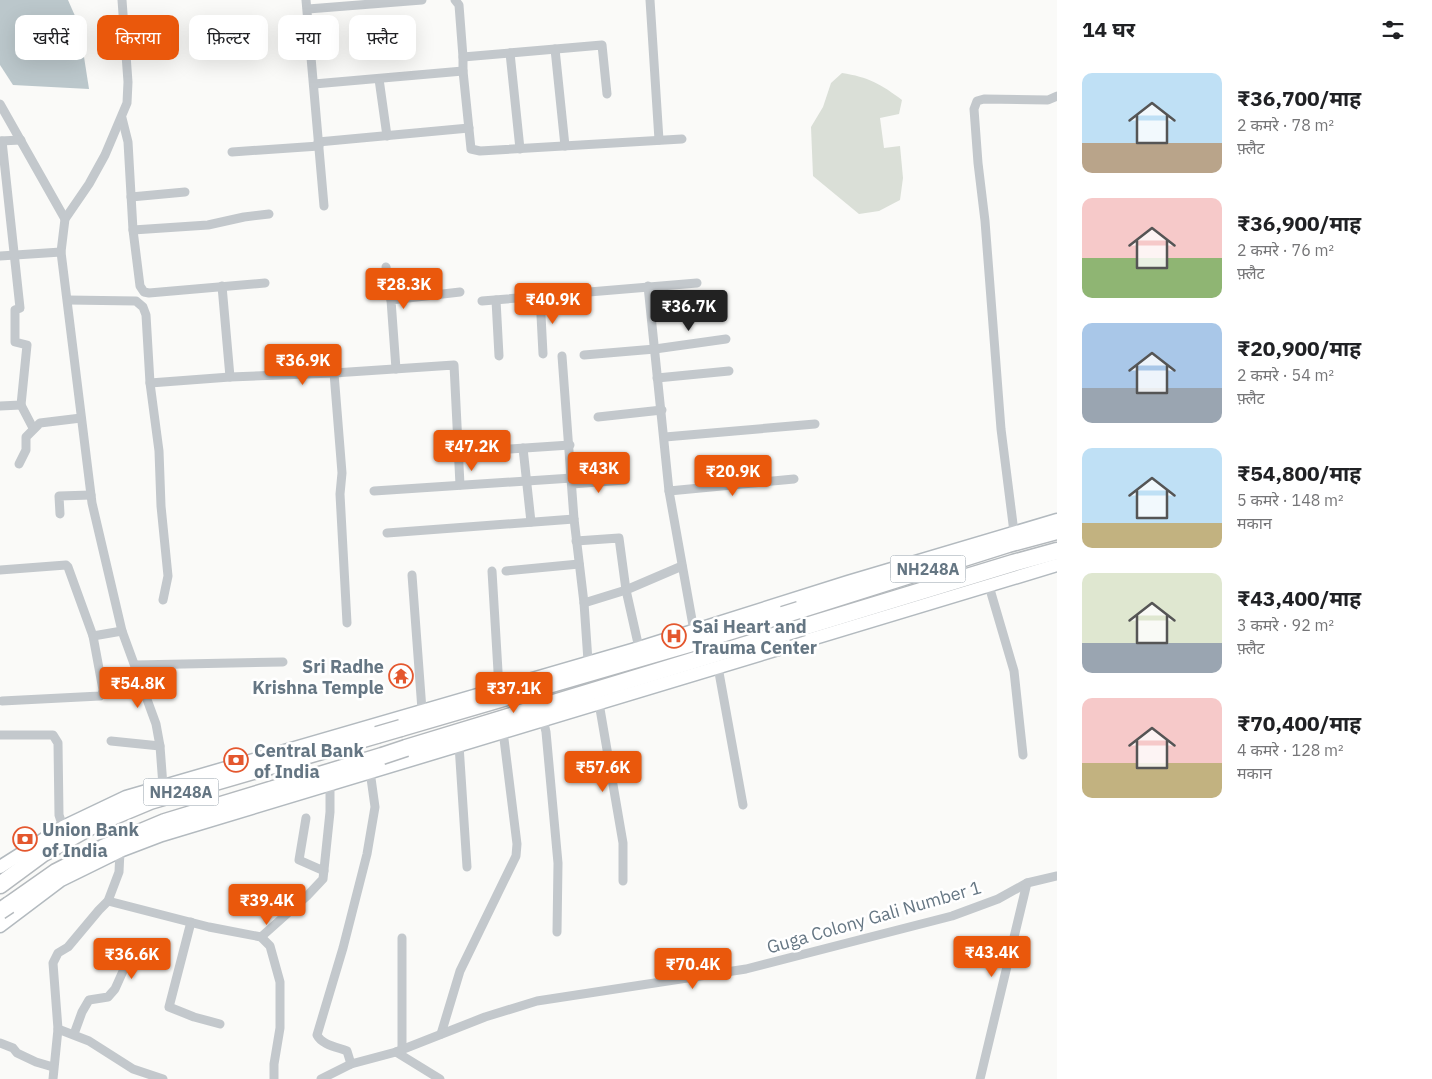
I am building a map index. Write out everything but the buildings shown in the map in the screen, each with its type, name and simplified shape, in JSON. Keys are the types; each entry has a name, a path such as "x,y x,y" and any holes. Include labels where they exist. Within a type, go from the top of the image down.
{"highway":[{"name":"NH248A","path":"0,884 42,854 94,824 150,801 382,728 401,728 689,644 790,609 1057,531"},
{"name":"NH248A","path":"3,914 56,872 103,848 165,822 406,748 793,638 803,627 1013,562 1057,551"}],"main road":[{"path":"0,867 20,852 63,827 126,796 382,728 422,710 694,631 790,609 1014,532 1057,520"},
{"path":"3,914 61,880 120,851 162,835 718,667 793,638 988,586 1057,565"},
{"path":"790,609 793,638"},
{"path":"382,728 398,763"}],"street":[{"path":"122,0 128,82 127,103 105,155 89,184 65,219 61,252 91,494 122,632 152,713 160,746 163,786"},
{"path":"324,206 307,5 422,0"},
{"path":"650,0 659,140"},
{"path":"459,2 463,71 471,148 480,151 682,139"},
{"path":"463,57 602,45 607,94"},
{"path":"555,49 566,146"},
{"path":"510,53 520,149"},
{"path":"314,84 463,71"},
{"path":"378,79 387,136"},
{"path":"1014,532 1001,429 985,221 974,109 977,101 984,99 1048,100 1057,96"},
{"path":"1,109 21,140 65,219"},
{"path":"122,118 128,142 133,230 140,286 144,292 265,283"},
{"path":"232,152 469,128"},
{"path":"21,140 1,141 20,308 15,310 15,342 27,345 21,405 33,428"},
{"path":"131,197 185,192"},
{"path":"133,230 208,225 269,214"},
{"path":"0,256 61,252"},
{"path":"386,267 391,300 396,369"},
{"path":"482,301 697,283"},
{"path":"222,286 230,377"},
{"path":"648,286 665,437 669,491 694,631"},
{"path":"391,300 460,292"},
{"path":"540,296 543,354"},
{"path":"68,300 136,301 143,307 146,315 150,383 159,451 161,506 168,576 163,600"},
{"path":"496,300 499,356"},
{"path":"584,355 655,349 726,339"},
{"path":"562,356 574,520 584,604 588,661"},
{"path":"150,383 454,365 460,485"},
{"path":"658,378 729,371"},
{"path":"334,373 342,473 340,494 347,623"},
{"path":"0,406 21,405"},
{"path":"598,417 662,410"},
{"path":"19,464 26,450 26,437 33,428 40,423 81,418"},
{"path":"665,437 815,424"},
{"path":"510,449 570,445"},
{"path":"523,448 531,522"},
{"path":"669,491 794,479"},
{"path":"374,491 527,480 625,480"},
{"path":"60,514 59,496 91,494"},
{"path":"388,532 574,520"},
{"path":"576,541 620,538 626,590 639,648"},
{"path":"506,571 579,564"},
{"path":"0,570 68,566 93,636 103,690 102,694 2,701"},
{"path":"584,604 626,590 682,566"},
{"path":"492,570 500,688"},
{"path":"412,575 422,710"},
{"path":"988,586 1014,671 1023,756"},
{"path":"93,636 122,632"},
{"path":"135,665 282,662"},
{"path":"718,667 743,805"},
{"path":"599,702 623,843 623,881"},
{"path":"543,720 546,732 558,863 557,932"},
{"path":"441,1034 460,971 516,856 517,844 503,732"},
{"path":"0,735 53,735 56,738 58,743 58,815 63,827"},
{"path":"111,741 160,746"},
{"path":"459,745 467,867"},
{"path":"351,1064 347,1051 319,1040 317,1035 343,948 367,854 375,807 370,771"},
{"path":"261,937 323,879 330,812 330,783"},
{"path":"306,818 299,860 324,871"},
{"path":"53,1079 58,1029 54,963 58,953 68,947 108,901 119,872 120,851"},
{"name":"Guga Colony Gali Number 1","path":"321,1079 351,1064 399,1051 485,1017 537,1001 746,969 952,916 998,899 1027,883 1057,876"},
{"path":"980,1079 1027,883"},
{"path":"108,901 261,937 270,946 280,982 280,1028 274,1064 274,1079"},
{"path":"191,922 169,1007 194,1017 220,1024"},
{"path":"402,938 399,1051 440,1079"},
{"path":"74,1034 82,1012 89,1000 108,997 115,989 128,960"},
{"path":"58,1029 89,1041 133,1069 163,1079"},
{"path":"0,1043 36,1062 54,1067"}],"shaded area":[{"path":"0,0 68,0 75,15 15,15 15,60 84,60 89,89 13,85 0,65"},
{"path":"842,73 874,82 902,100 899,114 880,118 884,148 900,146 903,178 900,200 879,211 859,214 813,176 811,127 823,107 831,83"}],"place":[{"name":"Sai Heart and Trauma Center","path":"674,636"},
{"name":"Sri Radhe Krishna Temple","path":"401,676"},
{"name":"Central Bank of India","path":"236,760"},
{"name":"Union Bank of India","path":"25,839"}]}
